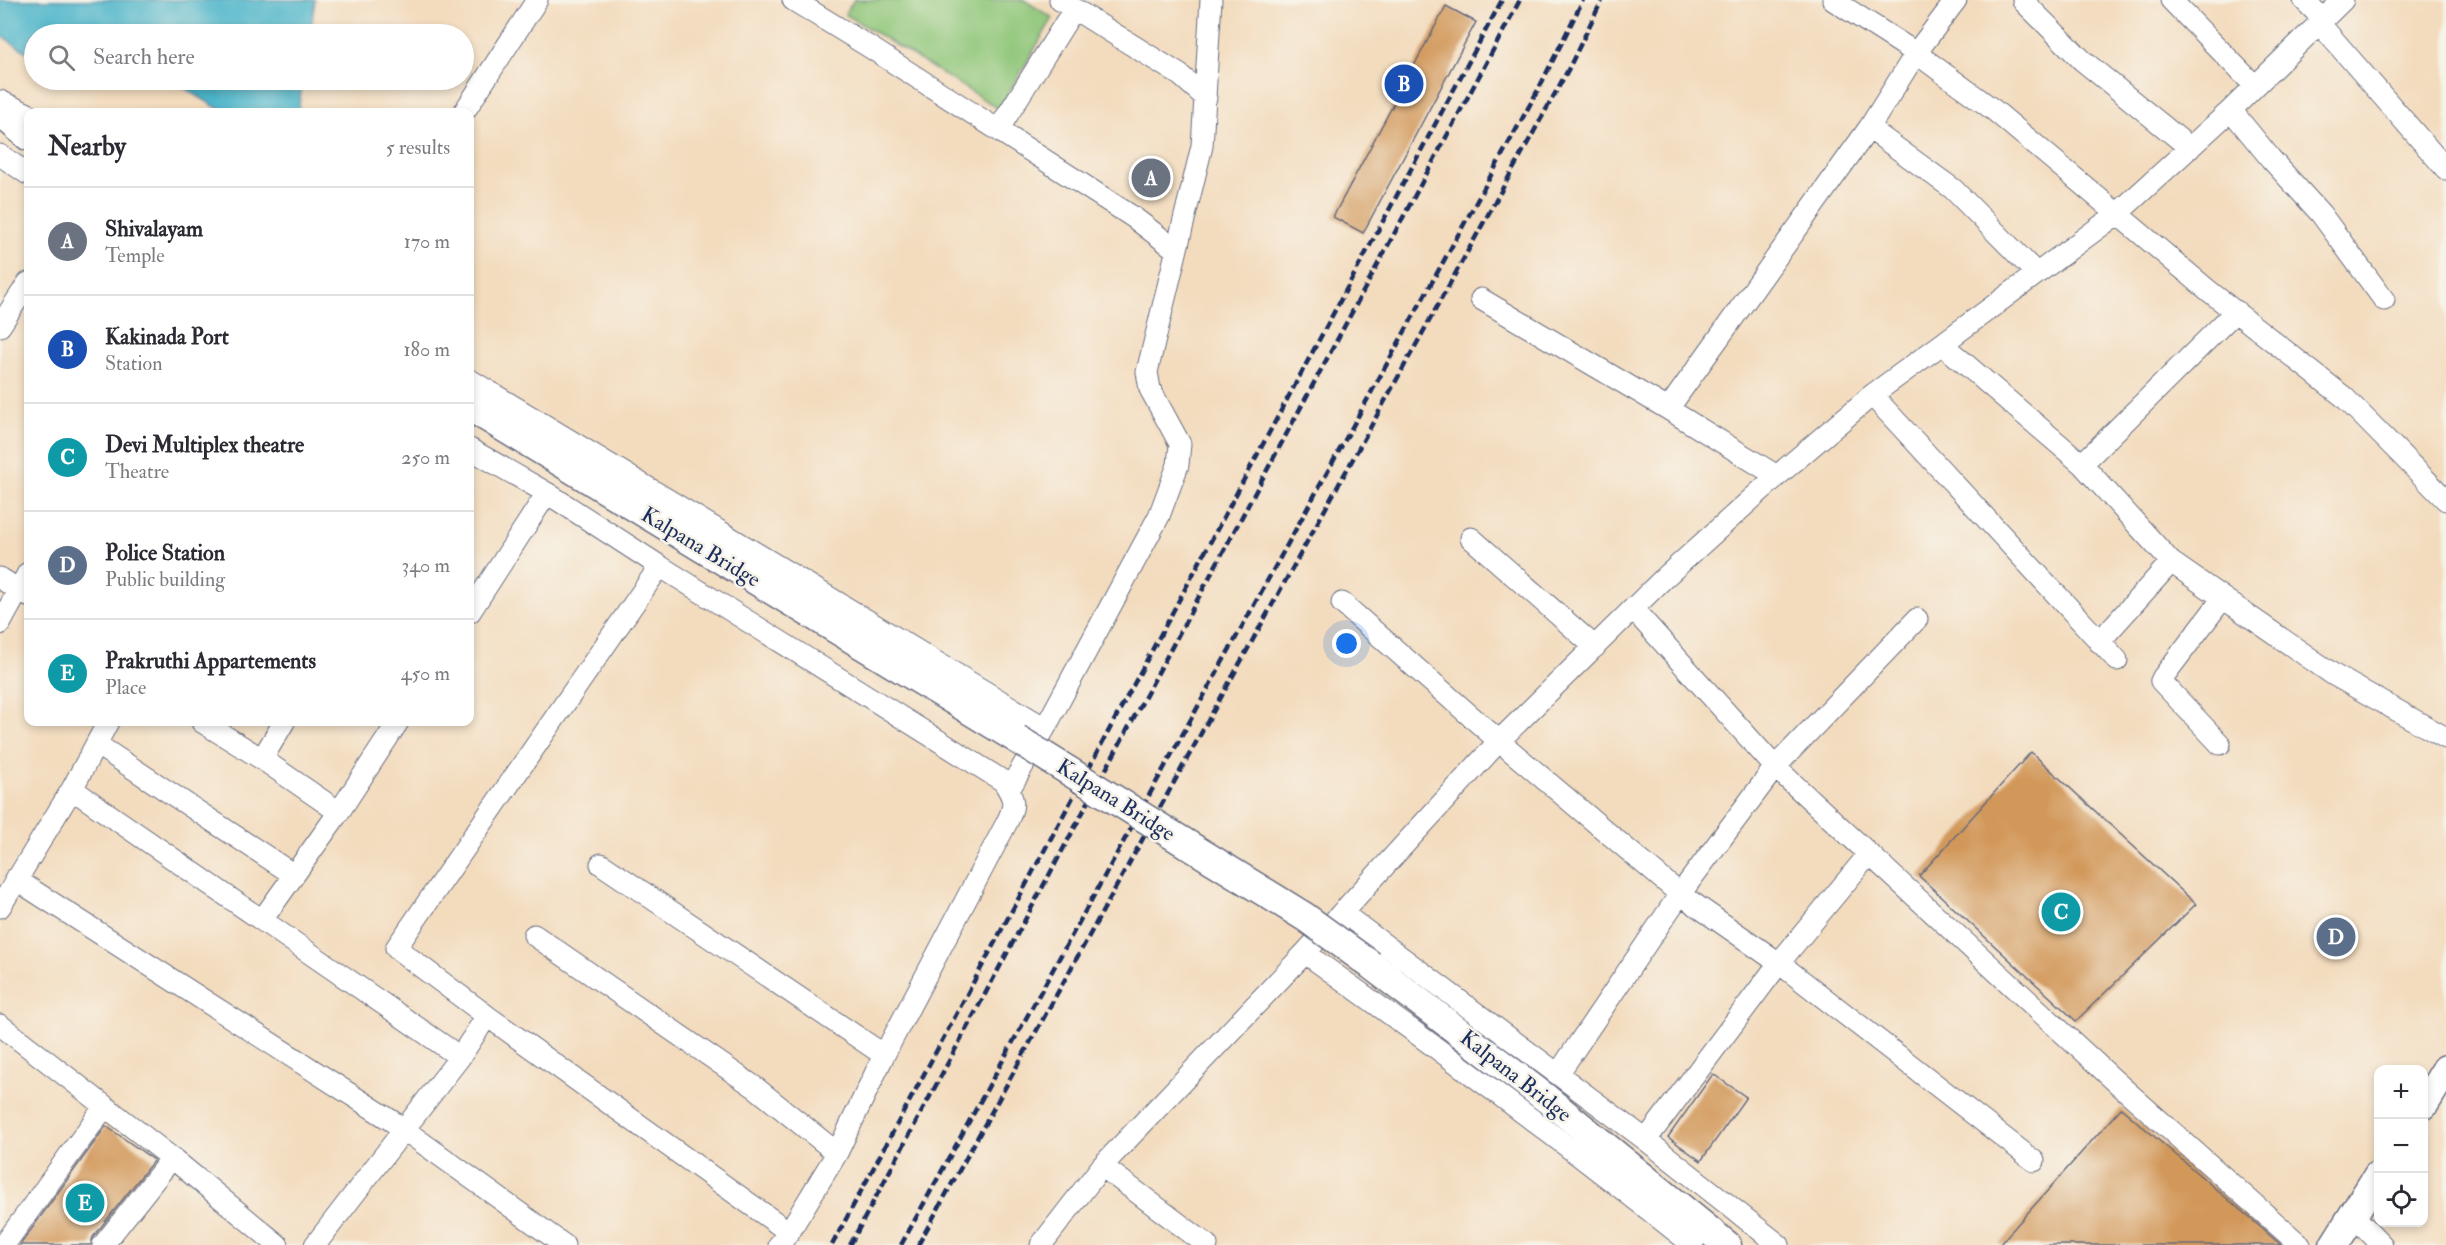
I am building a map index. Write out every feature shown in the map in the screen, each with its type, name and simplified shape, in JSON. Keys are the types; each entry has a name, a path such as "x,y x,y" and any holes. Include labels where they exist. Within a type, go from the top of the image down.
{"main road":[{"path":"0,112 24,133"},
{"path":"0,137 24,145"},
{"name":"Kalpana Bridge","path":"474,409 1305,917 1371,964 1556,1106 1727,1245"},
{"path":"2428,1099 2446,1070"},
{"path":"2334,1245 2374,1183"}],"street":[{"path":"467,108 537,0"},
{"path":"792,0 815,6 1133,218 1175,249"},
{"path":"1009,790 1045,728 1159,516 1178,465 1180,444 1150,389 1147,372 1175,249 1202,146 1211,0"},
{"path":"1833,0 1916,53 1995,111 2235,311 2344,397 2446,500"},
{"path":"1668,409 1869,128 1916,53 1956,0"},
{"path":"2171,0 2255,86"},
{"path":"2304,0 2446,169"},
{"path":"1041,1245 1102,1166 1305,953 1499,741 1633,609 1777,476 1872,395 2117,214 2231,110 2343,0"},
{"path":"2023,1 2082,60 2190,148"},
{"path":"998,130 1067,4 1180,75 1206,99"},
{"path":"0,101 24,112"},
{"path":"2231,110 2271,159 2321,214 2384,300"},
{"path":"1869,128 1953,189 2036,273"},
{"path":"0,155 24,171"},
{"path":"0,326 24,289"},
{"path":"1481,299 1777,476"},
{"path":"2082,464 2235,311"},
{"path":"1942,344 2082,464 2171,562 2334,675 2446,738"},
{"path":"474,382 1045,728"},
{"path":"1872,395 2117,660"},
{"path":"474,451 547,493 1003,781 1013,796 1013,811 884,1055 837,1153 784,1239 396,948 513,782 655,573 658,565"},
{"path":"474,606 547,493"},
{"path":"1471,538 1595,647"},
{"path":"2099,642 2171,562"},
{"path":"0,578 24,586"},
{"path":"0,624 24,588"},
{"path":"2220,744 2161,681 2223,598"},
{"path":"1342,603 1499,741 1680,894 1779,963 2034,1161"},
{"path":"1633,609 1775,767 2115,1081 2300,1245"},
{"path":"1558,1074 1680,894 1775,767 1917,619"},
{"path":"0,907 72,789 106,726"},
{"path":"208,726 262,759 339,812"},
{"path":"262,759 282,726"},
{"path":"262,920 339,812 395,726"},
{"path":"96,744 294,874"},
{"path":"72,789 460,1057"},
{"path":"1646,1140 1779,963 1869,855"},
{"path":"601,864 884,1055"},
{"path":"15,879 404,1130 564,1245"},
{"path":"1342,913 1646,1140 1779,1245"},
{"path":"534,935 756,1088 837,1153"},
{"path":"1305,953 1425,1039 1605,1174 1693,1245"},
{"path":"315,1245 460,1057 487,1016"},
{"path":"0,1025 172,1158 278,1245"},
{"path":"4,1245 105,1106"},
{"path":"103,1245 172,1158"},
{"path":"1102,1166 1207,1245"},
{"path":"2353,1215 2382,1245"}],"green space":[{"path":"854,0 1024,0 1053,18 999,109 845,14"}],"water":[{"path":"0,0 315,0 311,24 24,24 24,50 0,35"},
{"path":"188,90 301,90 299,108 217,108"}],"building":[{"path":"1446,6 1476,22 1363,233 1333,217"},
{"path":"2031,752 2196,904 2076,1021 1919,876"},
{"path":"1713,1074 1746,1097 1701,1161 1668,1137"},
{"path":"2121,1108 2258,1225 2281,1245 1999,1245"},
{"path":"106,1126 154,1160 93,1237 91,1245 20,1245"}],"railway":[{"path":"832,1245 1502,0"},
{"path":"850,1245 1520,0"},
{"path":"901,1245 1538,90 1583,0"},
{"path":"918,1245 1568,70 1602,0"}],"place":[{"name":"Kakinada Port","path":"1404,84"},
{"name":"Shivalayam","path":"1151,178"},
{"name":"Devi Multiplex theatre","path":"2061,912"},
{"name":"Police Station","path":"2336,937"},
{"name":"Prakruthi Appartements","path":"85,1203"}]}
